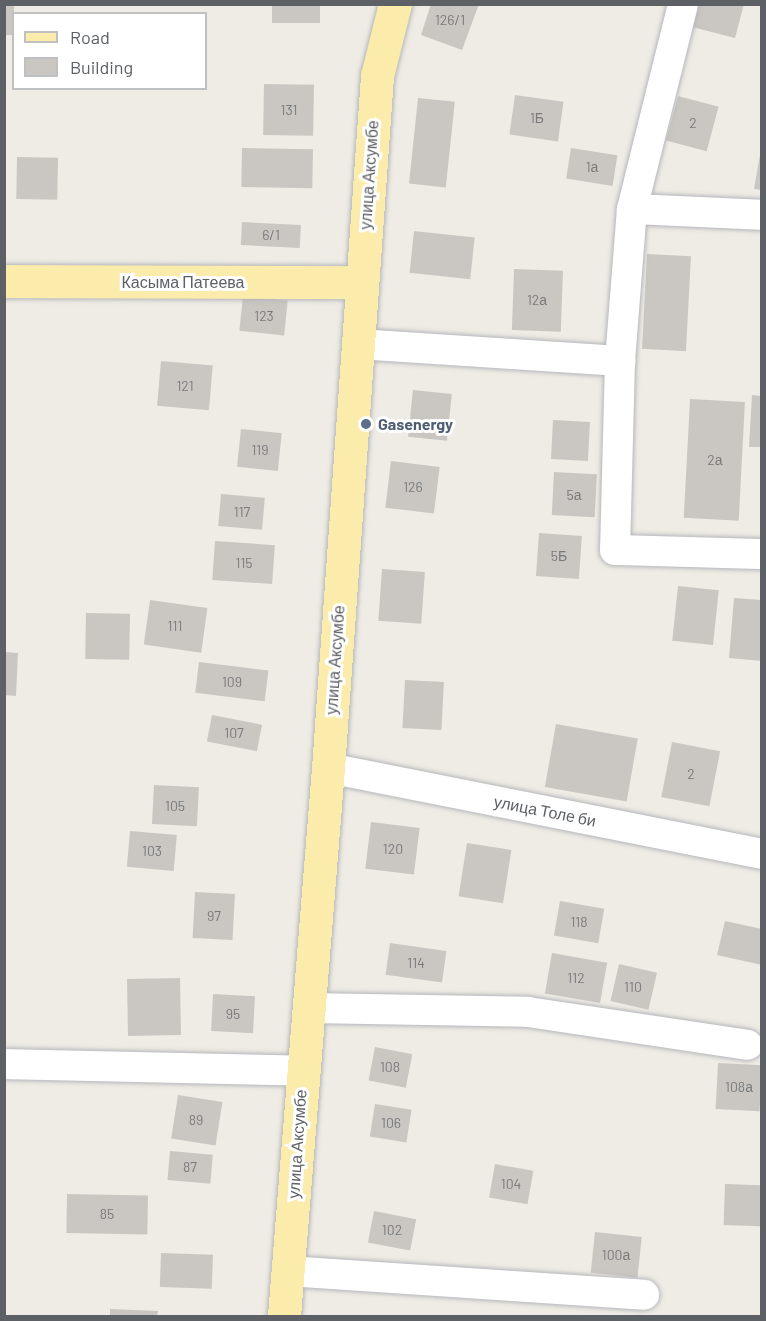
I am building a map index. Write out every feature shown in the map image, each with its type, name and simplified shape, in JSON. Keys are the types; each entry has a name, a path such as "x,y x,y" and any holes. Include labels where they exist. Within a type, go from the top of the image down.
{"main road":[{"name":"улица Аксумбе","path":"284,1317 328,768 377,76 395,4"},
{"name":"Касыма Патеева","path":"4,281 361,282"}],"street":[{"path":"683,4 632,209 620,361 615,550 762,554"},
{"path":"632,209 762,215"},
{"path":"357,344 620,361"},
{"name":"улица Толе би","path":"328,768 762,854"},
{"path":"308,1008 528,1011 748,1045"},
{"path":"4,1064 302,1071"},
{"path":"287,1271 644,1295"}],"building":[{"path":"4,4 14,4 12,35 4,35"},
{"path":"272,4 320,4 320,23 272,23"},
{"path":"431,4 479,4 462,50 421,35"},
{"path":"698,4 744,4 735,38 692,27"},
{"path":"264,84 314,85 313,136 263,135"},
{"path":"515,95 564,102 558,141 509,135"},
{"path":"678,96 719,107 707,151 666,140"},
{"path":"418,98 455,102 446,187 409,184"},
{"path":"242,148 313,149 312,188 241,187"},
{"path":"571,148 617,155 613,186 566,179"},
{"path":"760,155 762,156 762,190 754,189"},
{"path":"17,157 58,158 57,200 16,199"},
{"path":"242,222 301,225 300,248 241,245"},
{"path":"414,231 475,237 470,279 410,273"},
{"path":"647,254 691,256 686,351 642,349"},
{"path":"514,269 563,271 561,332 512,330"},
{"path":"243,296 288,301 284,336 239,331"},
{"path":"161,361 213,366 209,410 157,406"},
{"path":"413,390 452,394 447,441 408,437"},
{"path":"752,395 762,396 762,447 749,447"},
{"path":"690,399 745,402 739,521 684,518"},
{"path":"553,420 590,422 588,461 551,459"},
{"path":"241,429 282,433 278,471 237,467"},
{"path":"391,461 440,467 434,514 385,508"},
{"path":"554,472 597,474 595,517 552,515"},
{"path":"221,494 265,498 262,530 218,526"},
{"path":"539,533 582,536 579,579 536,576"},
{"path":"215,541 275,545 272,584 212,580"},
{"path":"382,569 425,572 421,624 378,621"},
{"path":"678,586 719,590 713,645 672,641"},
{"path":"734,598 762,600 762,661 729,658"},
{"path":"150,600 207,608 201,653 144,645"},
{"path":"86,613 130,614 129,660 85,659"},
{"path":"5,652 18,653 16,696 5,695"},
{"path":"199,662 268,671 265,701 195,693"},
{"path":"405,680 444,682 441,730 402,728"},
{"path":"212,715 262,725 257,751 207,742"},
{"path":"556,724 638,738 627,801 545,787"},
{"path":"672,742 720,751 709,806 661,797"},
{"path":"154,785 199,787 197,826 152,824"},
{"path":"371,822 420,828 414,875 365,869"},
{"path":"130,831 177,835 174,871 127,867"},
{"path":"467,843 511,850 503,903 459,896"},
{"path":"195,892 235,894 233,940 193,938"},
{"path":"560,901 604,909 598,943 554,935"},
{"path":"725,921 762,929 762,965 717,955"},
{"path":"390,943 446,951 442,983 386,975"},
{"path":"552,953 607,963 600,1003 545,993"},
{"path":"619,964 657,973 648,1010 610,1001"},
{"path":"180,978 181,1035 128,1036 127,979"},
{"path":"213,994 255,996 253,1033 211,1031"},
{"path":"375,1047 412,1054 406,1088 369,1080"},
{"path":"718,1063 762,1065 760,1111 716,1109"},
{"path":"178,1095 222,1102 216,1145 171,1138"},
{"path":"375,1104 412,1110 406,1142 370,1137"},
{"path":"170,1151 213,1155 210,1184 167,1180"},
{"path":"495,1164 533,1171 528,1204 489,1197"},
{"path":"725,1184 762,1185 761,1226 724,1225"},
{"path":"67,1194 148,1195 147,1234 66,1233"},
{"path":"374,1211 416,1219 410,1251 368,1242"},
{"path":"595,1232 642,1237 637,1278 591,1273"},
{"path":"161,1253 213,1255 212,1289 160,1287"},
{"path":"110,1309 158,1311 157,1316 110,1316"}],"place":[{"name":"Gasenergy","path":"366,424"}]}
